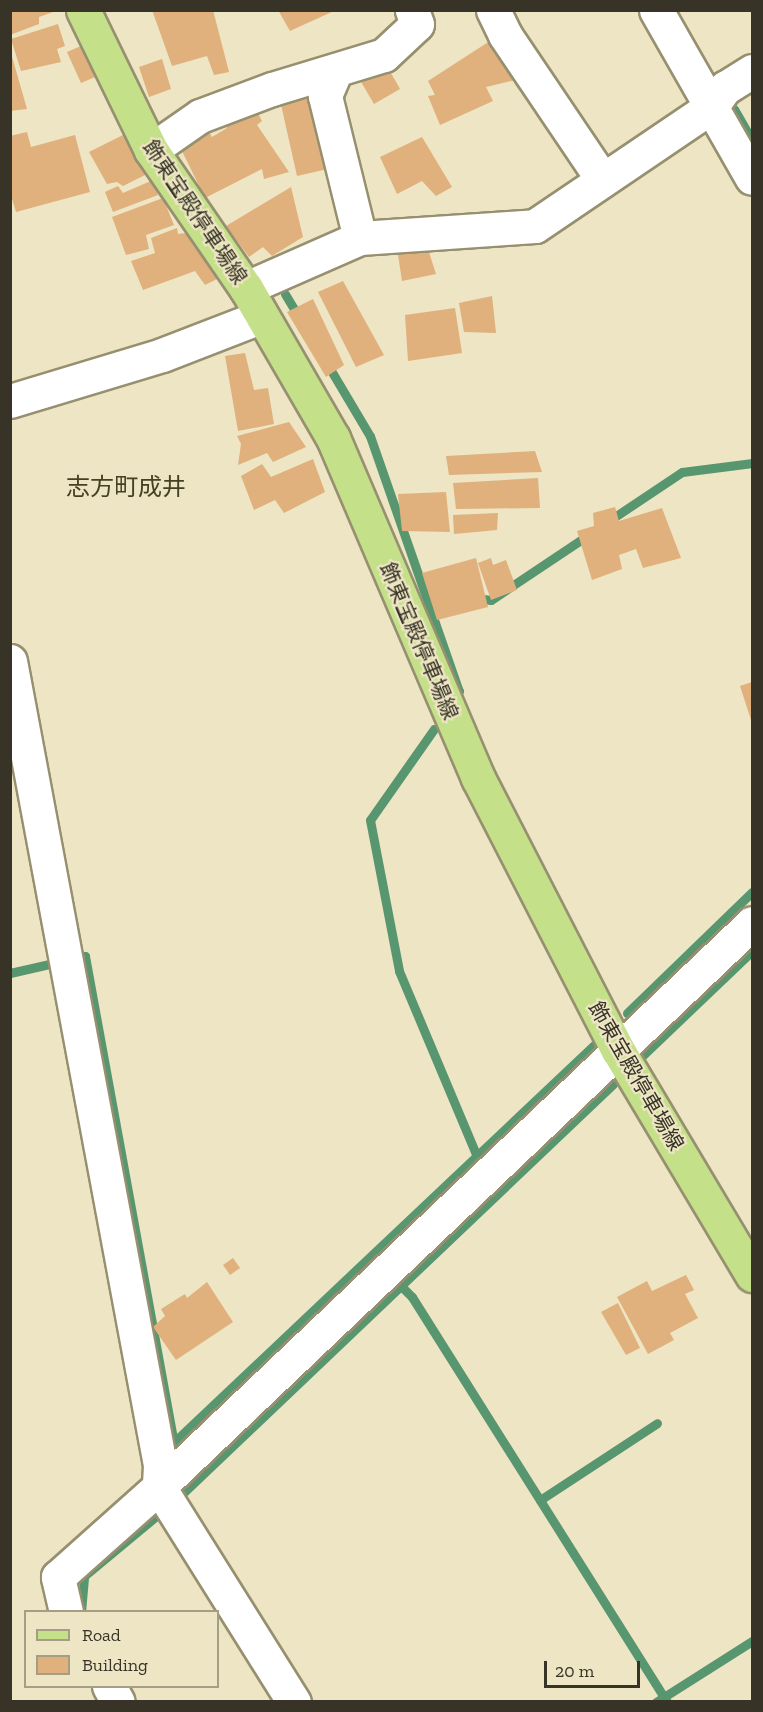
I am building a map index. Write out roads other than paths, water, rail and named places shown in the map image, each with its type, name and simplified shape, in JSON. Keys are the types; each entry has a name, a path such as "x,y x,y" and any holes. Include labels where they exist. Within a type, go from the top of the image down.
{"main road":[{"name":"飾東宝殿停車場線","path":"83,10 151,150 246,288 260,317 333,438 478,778 618,1050 753,1275"}],"street":[{"path":"493,10 505,35 602,179"},
{"path":"656,10 753,178"},
{"path":"151,150 200,116 272,88 335,72 384,55 417,24 414,11"},
{"path":"246,288 360,238 535,226 711,107 725,88 753,71"},
{"path":"335,72 325,96 360,238"},
{"path":"10,401 162,355 260,317"},
{"path":"10,661 158,1453 159,1487 294,1701"},
{"path":"66,1610 58,1577 159,1487 753,923"},
{"path":"110,1688 118,1701"}],"waterway":[{"path":"734,109 752,140"},
{"path":"285,294 300,319"},
{"path":"326,362 370,436 459,691 454,697"},
{"path":"607,522 682,472 752,463"},
{"path":"475,598 491,600 588,535"},
{"path":"434,729 370,820 399,971 477,1157"},
{"path":"627,1013 752,892"},
{"path":"640,1058 752,951"},
{"path":"10,973 85,956 177,1460"},
{"path":"174,1442 594,1045"},
{"path":"180,1477 182,1494 613,1084"},
{"path":"398,1283 412,1297 667,1702"},
{"path":"540,1500 657,1423"},
{"path":"81,1610 84,1576 166,1508"},
{"path":"656,1702 752,1641"}],"district":[{"name":"志方町成井","path":"126,487"}]}
